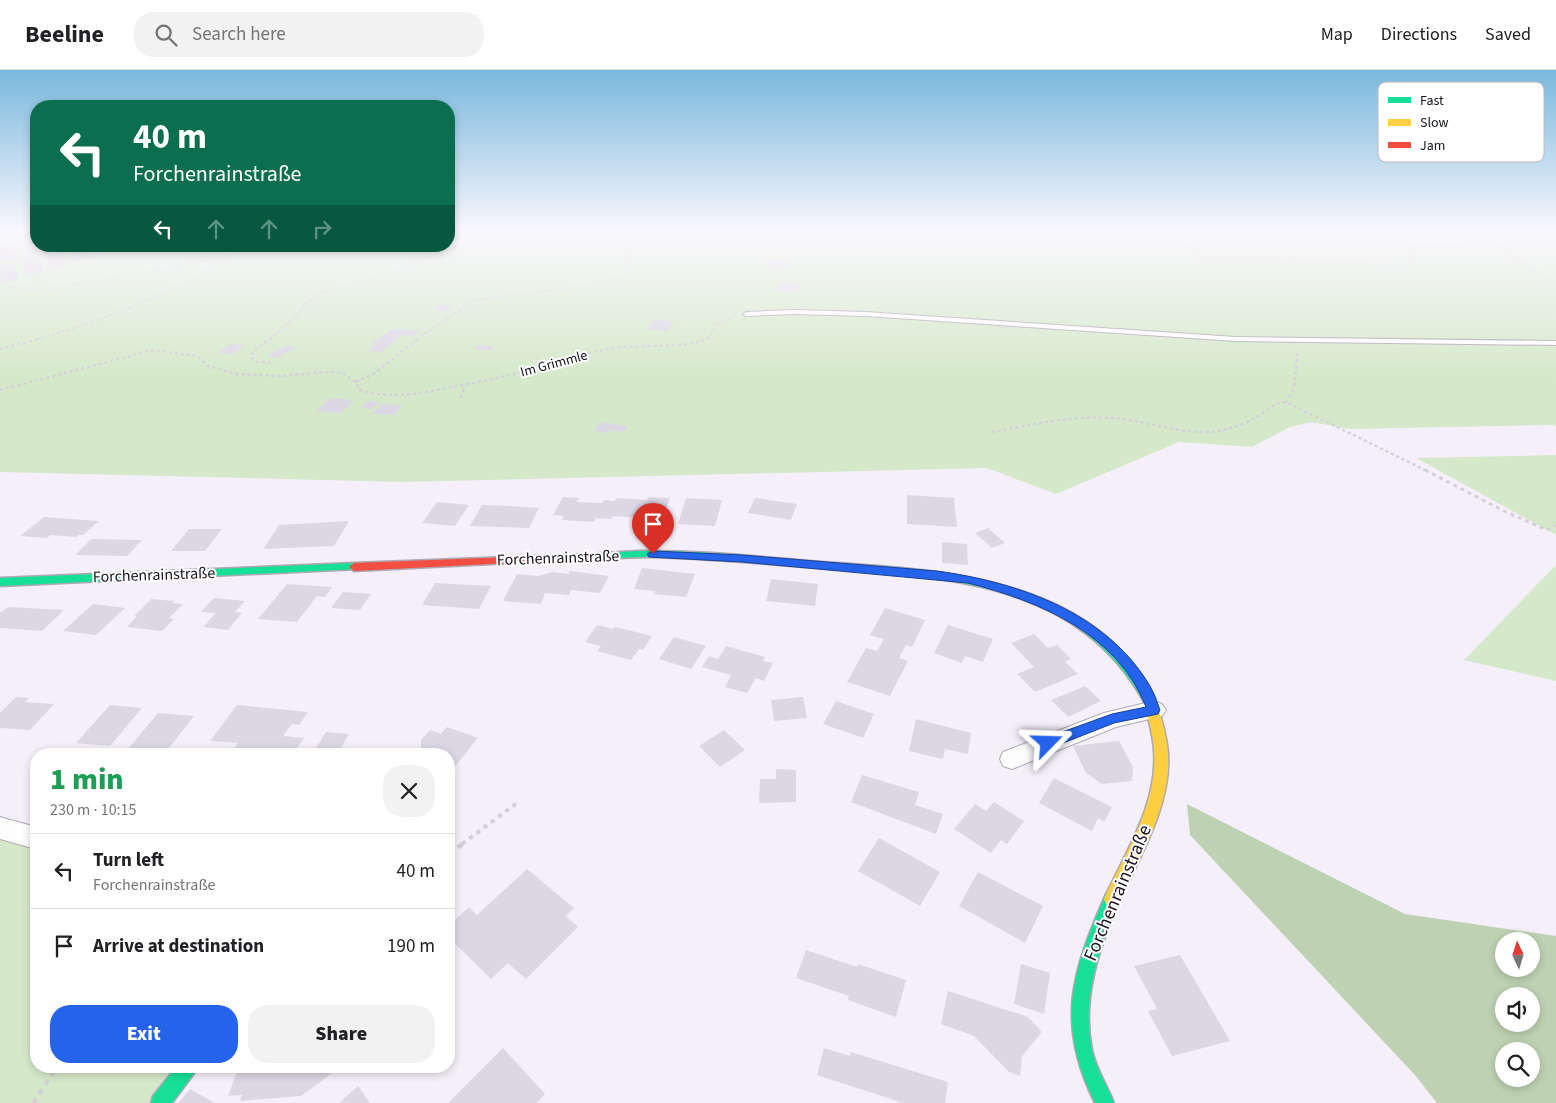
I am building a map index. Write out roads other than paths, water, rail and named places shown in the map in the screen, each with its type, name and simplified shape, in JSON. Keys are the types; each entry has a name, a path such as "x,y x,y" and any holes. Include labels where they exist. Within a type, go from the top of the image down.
{"street":[{"name":"Forchenrainstraße","path":"0,582 653,554 922,573 968,579 1036,600 1080,622 1101,638 1130,667 1145,688 1154,710 1164,752 1163,771 1149,822 1090,952 1079,1009 1079,1032 1084,1061 1105,1103"},
{"path":"1012,759 1105,721 1129,714 1154,710"},
{"path":"0,828 30,836"},
{"path":"160,1103 184,1073"}],"lane":[{"path":"746,314 795,312 851,313 986,320 1203,338 1556,342"}]}
